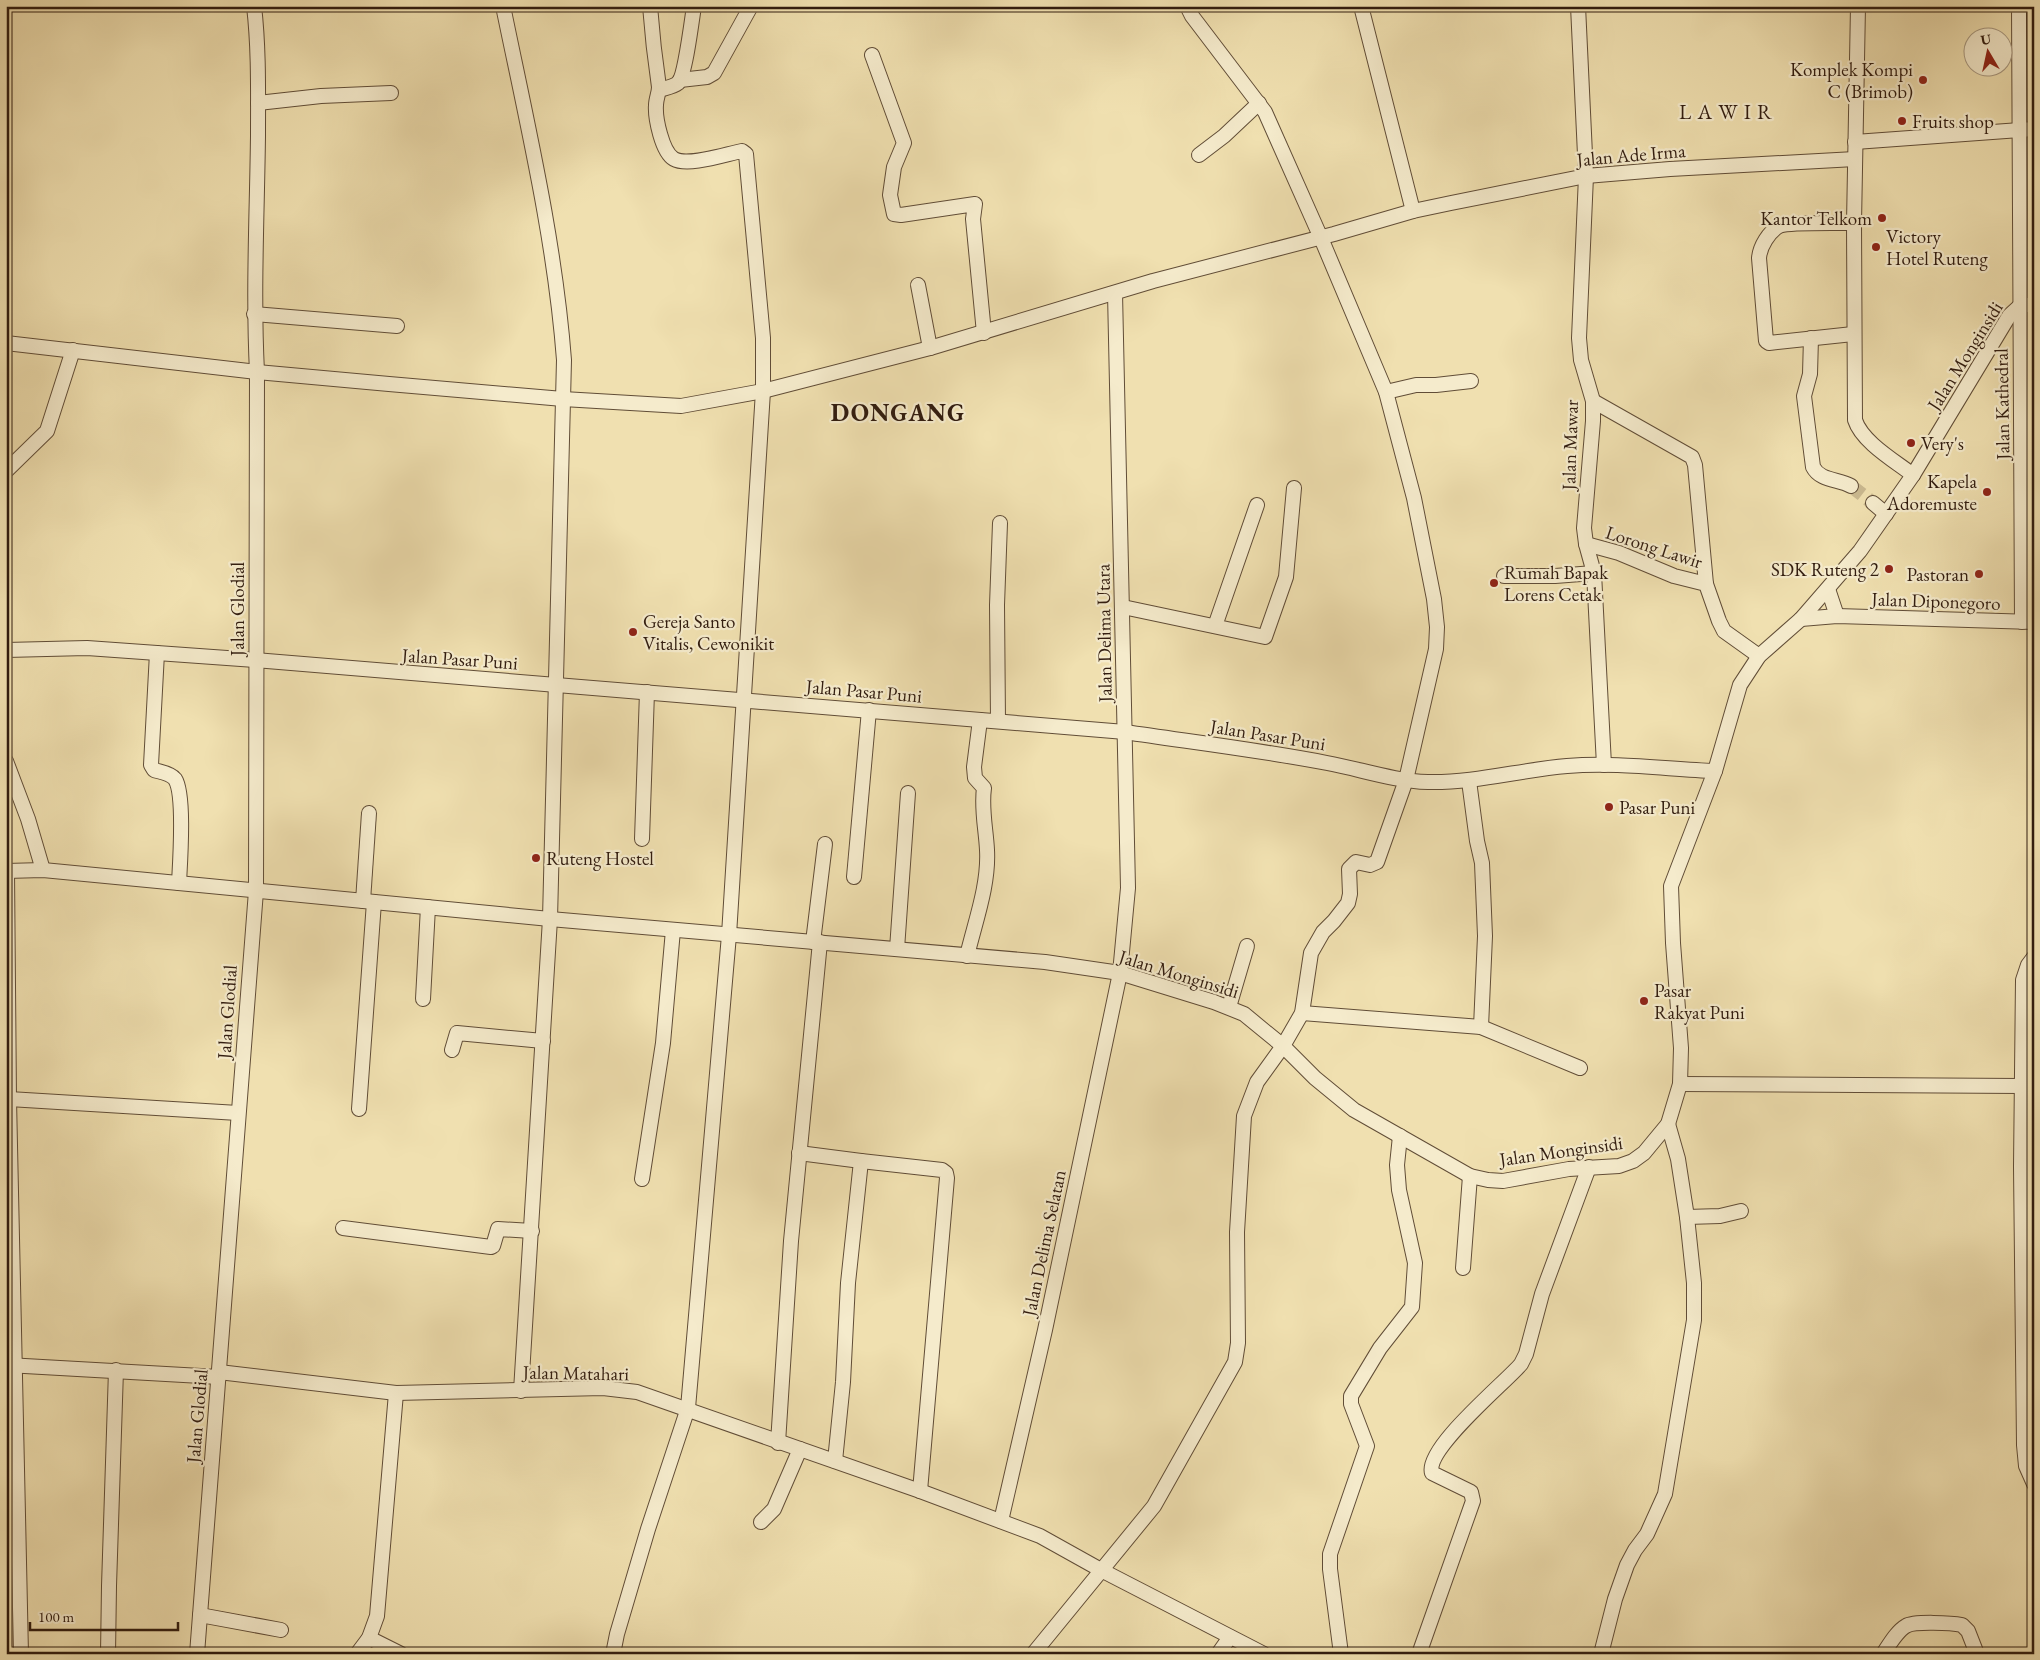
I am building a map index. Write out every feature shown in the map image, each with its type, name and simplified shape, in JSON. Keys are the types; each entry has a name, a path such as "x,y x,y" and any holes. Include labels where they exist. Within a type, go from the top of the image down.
{"street":[{"name":"Jalan Glodial","path":"197,1654 256,891 257,372 254,314 258,103 257,28 254,6"},
{"path":"503,6 535,165 560,314 564,360 550,919 521,1391"},
{"path":"612,1654 648,1529 688,1408 729,935 763,391 763,338 746,154 742,151 682,162 673,158 662,142 656,108 659,90 650,6"},
{"path":"680,80 685,62 694,6"},
{"path":"659,90 680,80 707,77 714,73 752,6"},
{"path":"1033,1654 1154,1506 1235,1362 1238,1343 1237,1232 1244,1116 1257,1082 1283,1046 1302,1013 1311,953 1323,932 1348,903 1350,894 1349,869 1356,862 1370,866 1377,862 1406,780 1436,649 1437,626 1434,599 1414,498 1386,392 1265,112 1192,16 1187,6"},
{"path":"1363,6 1413,211"},
{"name":"Jalan Mawar","path":"1578,6 1586,176 1579,338 1581,360 1593,401 1584,528 1586,544 1594,573 1604,765"},
{"path":"1858,6 1854,223 1854,412 1857,426 1866,437 1913,475"},
{"name":"Jalan Kathedral","path":"2019,6 2019,130 2027,305 2028,622"},
{"path":"872,55 904,143 894,167 890,195 894,214 901,216 975,204 974,219 984,333"},
{"path":"258,103 321,96 391,93"},
{"path":"1199,156 1224,136 1259,103"},
{"path":"1855,142 2034,129"},
{"name":"Jalan Ade Irma","path":"6,343 257,372 563,399 671,406 763,391 930,348 1153,281 1321,238 1413,211 1586,176 1670,169 1855,159"},
{"path":"1853,334 1769,343 1766,341 1760,252 1768,235 1781,225 1854,223"},
{"path":"918,285 930,348"},
{"name":"Jalan Delima Utara","path":"1115,293 1128,888 1120,973"},
{"name":"Jalan Monginsidi","path":"6,871 43,870 550,919 1045,962 1120,973 1229,1007 1254,1021 1283,1046 1315,1078 1354,1110 1470,1176 1504,1181 1569,1169 1618,1166 1633,1160 1650,1147 1668,1124 1680,1084 1681,1048 1672,943 1671,886 1714,772 1740,685 1760,656 1801,619 1860,551 1913,475 2009,316 2027,305"},
{"path":"254,314 397,326"},
{"path":"1811,338 1810,374 1804,396 1813,467 1820,476 1842,481 1851,486"},
{"path":"6,470 48,431 73,350"},
{"path":"1386,392 1416,385 1436,386 1471,381"},
{"path":"1593,401 1692,458 1695,465 1706,584"},
{"path":"1123,607 1262,637 1266,636 1286,577 1294,488"},
{"path":"1873,503 1886,514"},
{"path":"1215,626 1257,505"},
{"path":"998,721 997,605 1000,523"},
{"name":"Lorong Lawir","path":"1586,544 1619,553 1674,576 1706,584 1721,626 1760,656"},
{"path":"1504,576 1555,576 1594,573"},
{"path":"1828,589 1837,616"},
{"name":"Jalan Diponegoro","path":"1801,619 1837,616 2028,622"},
{"name":"Jalan Pasar Puni","path":"6,650 87,648 255,660 1125,732 1327,763 1406,780 1426,782 1469,781 1566,766 1604,765 1714,772"},
{"path":"157,653 151,765 154,770 172,776 176,783 181,822 179,883"},
{"path":"642,839 647,692"},
{"path":"854,877 869,710"},
{"path":"967,956 986,869 984,788 975,778 974,767 980,720"},
{"path":"6,761 28,819 43,870"},
{"path":"1469,781 1482,863 1485,936 1481,1027"},
{"path":"897,949 908,793"},
{"path":"359,1110 369,902 369,813"},
{"path":"778,1443 791,1241 825,844"},
{"path":"6,871 10,1365 21,1654"},
{"path":"423,999 428,907"},
{"path":"642,1178 663,1042 673,930"},
{"path":"1229,1007 1248,946"},
{"path":"2034,957 2028,965 2023,980 2021,1086 2028,1260 2029,1450 2026,1466 2034,1484"},
{"name":"Jalan Delima Selatan","path":"1001,1521 1047,1320 1120,973"},
{"path":"1302,1013 1481,1027 1580,1068"},
{"path":"452,1050 457,1033 543,1041"},
{"path":"1680,1084 2021,1086"},
{"path":"9,1099 238,1112"},
{"path":"1602,1654 1615,1600 1627,1565 1647,1534 1665,1494 1694,1320 1694,1283 1687,1217 1678,1159 1668,1124"},
{"path":"1341,1654 1330,1554 1367,1446 1351,1404 1351,1396 1380,1348 1410,1311 1412,1301 1415,1263 1399,1190 1397,1165 1400,1136"},
{"path":"799,1153 942,1170 946,1173 920,1491"},
{"path":"834,1461 843,1382 848,1282 861,1161"},
{"path":"1419,1654 1473,1502 1471,1492 1466,1488 1432,1473 1432,1463 1455,1430 1521,1364 1526,1354 1542,1294 1589,1167"},
{"path":"1464,1268 1470,1176"},
{"path":"1687,1217 1720,1216 1741,1211"},
{"path":"343,1228 489,1247 493,1246 498,1229 532,1231"},
{"name":"Jalan Matahari","path":"10,1365 219,1374 396,1393 625,1389 688,1408 778,1443 920,1491 1040,1536 1101,1570 1264,1654"},
{"path":"108,1654 108,1586 116,1370"},
{"path":"357,1654 369,1638 378,1616 396,1393"},
{"path":"761,1522 774,1509 800,1449"},
{"path":"200,1615 281,1630"},
{"path":"1883,1654 1905,1626 1914,1624 1962,1625 1968,1631 1977,1654"},
{"path":"1218,1654 1230,1637"},
{"path":"369,1638 401,1654"}],"tunnel":[{"path":"1851,486 1873,503"}],"place":[{"name":"Komplek Kompi C (Brimob)","path":"1923,80"},
{"name":"Fruits shop","path":"1902,121"},
{"name":"Kantor Telkom","path":"1882,218"},
{"name":"Victory Hotel Ruteng","path":"1876,247"},
{"name":"Very's","path":"1911,443"},
{"name":"Kapela Adoremuste","path":"1987,492"},
{"name":"SDK Ruteng 2","path":"1889,569"},
{"name":"Pastoran","path":"1979,574"},
{"name":"Rumah Bapak Lorens Cetak","path":"1494,583"},
{"name":"Gereja Santo Vitalis, Cewonikit","path":"633,632"},
{"name":"Pasar Puni","path":"1609,807"},
{"name":"Ruteng Hostel","path":"536,858"},
{"name":"Pasar Rakyat Puni","path":"1644,1001"}],"district":[{"name":"L A W I R","path":"1726,111"},
{"name":"DONGANG","path":"898,412"}]}
